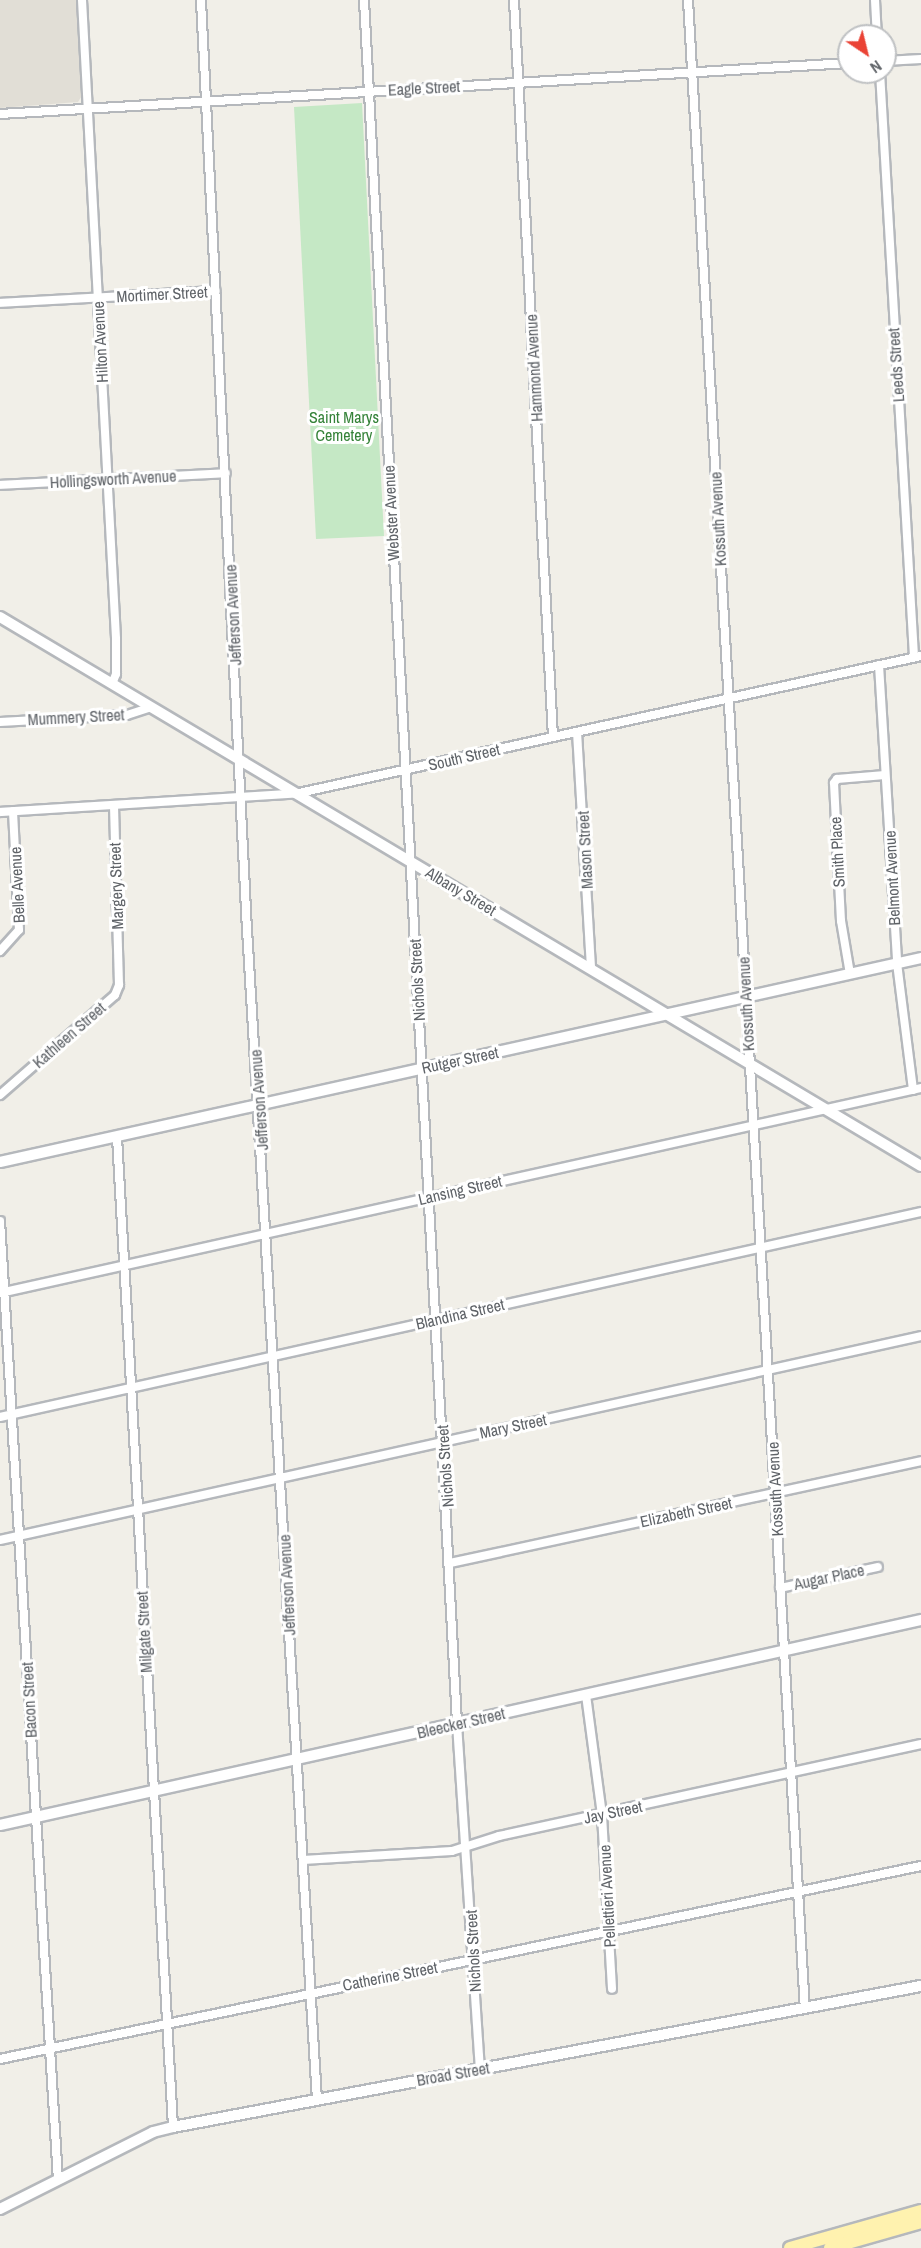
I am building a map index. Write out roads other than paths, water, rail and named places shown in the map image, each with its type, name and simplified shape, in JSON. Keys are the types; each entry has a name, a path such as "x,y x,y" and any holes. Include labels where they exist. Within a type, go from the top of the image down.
{"main road":[{"path":"790,2248 921,2211"},
{"path":"830,2248 921,2222"}],"street":[{"name":"Hilton Avenue","path":"82,0 116,639 112,684"},
{"name":"Jefferson Avenue","path":"201,0 243,799 247,929 268,1233 317,2099"},
{"name":"Webster Avenue","path":"364,0 412,862"},
{"name":"Hammond Avenue","path":"514,0 553,736"},
{"name":"Kossuth Avenue","path":"688,0 806,2008"},
{"path":"875,0 877,24"},
{"path":"897,60 921,59"},
{"name":"Eagle Street","path":"0,114 837,64"},
{"name":"Leeds Street","path":"881,84 918,657"},
{"name":"Mortimer Street","path":"0,303 216,291"},
{"name":"Hollingsworth Avenue","path":"0,485 226,473"},
{"name":"Albany Street","path":"0,617 299,793 824,1110 921,1166"},
{"name":"South Street","path":"0,812 243,799 299,793 918,657"},
{"name":"Belmont Avenue","path":"879,665 897,963 917,1089"},
{"name":"Mummery Street","path":"0,722 127,715 151,707"},
{"name":"Mason Street","path":"577,732 591,969"},
{"name":"Smith Place","path":"850,974 841,921 834,783 837,779 885,776"},
{"name":"Margery Street","path":"114,807 119,965"},
{"name":"Belle Avenue","path":"0,951 20,930 13,812"},
{"name":"Nichols Street","path":"412,862 458,1724 480,2070"},
{"name":"Rutger Street","path":"0,1162 921,958"},
{"name":"Kathleen Street","path":"0,1095 115,995 119,965"},
{"name":"Lansing Street","path":"2,1293 917,1089"},
{"name":"Milgate Street","path":"117,1137 173,2127"},
{"name":"Blandina Street","path":"0,1416 921,1212"},
{"name":"Bacon Street","path":"0,1221 2,1293 12,1414 58,2179"},
{"name":"Mary Street","path":"0,1540 921,1336"},
{"name":"Elizabeth Street","path":"450,1563 921,1461"},
{"name":"Augar Place","path":"780,1588 878,1567"},
{"name":"Bleecker Street","path":"0,1825 921,1620"},
{"name":"Pellettieri Avenue","path":"586,1695 602,1815 612,1989"},
{"name":"Jay Street","path":"303,1860 467,1848 499,1836 921,1744"},
{"name":"Catherine Street","path":"0,2059 166,2022 921,1866"},
{"name":"Broad Street","path":"0,2209 153,2132 173,2127 921,1986"}],"park label":[{"name":"Saint Marys Cemetery","path":"344,426"}]}
